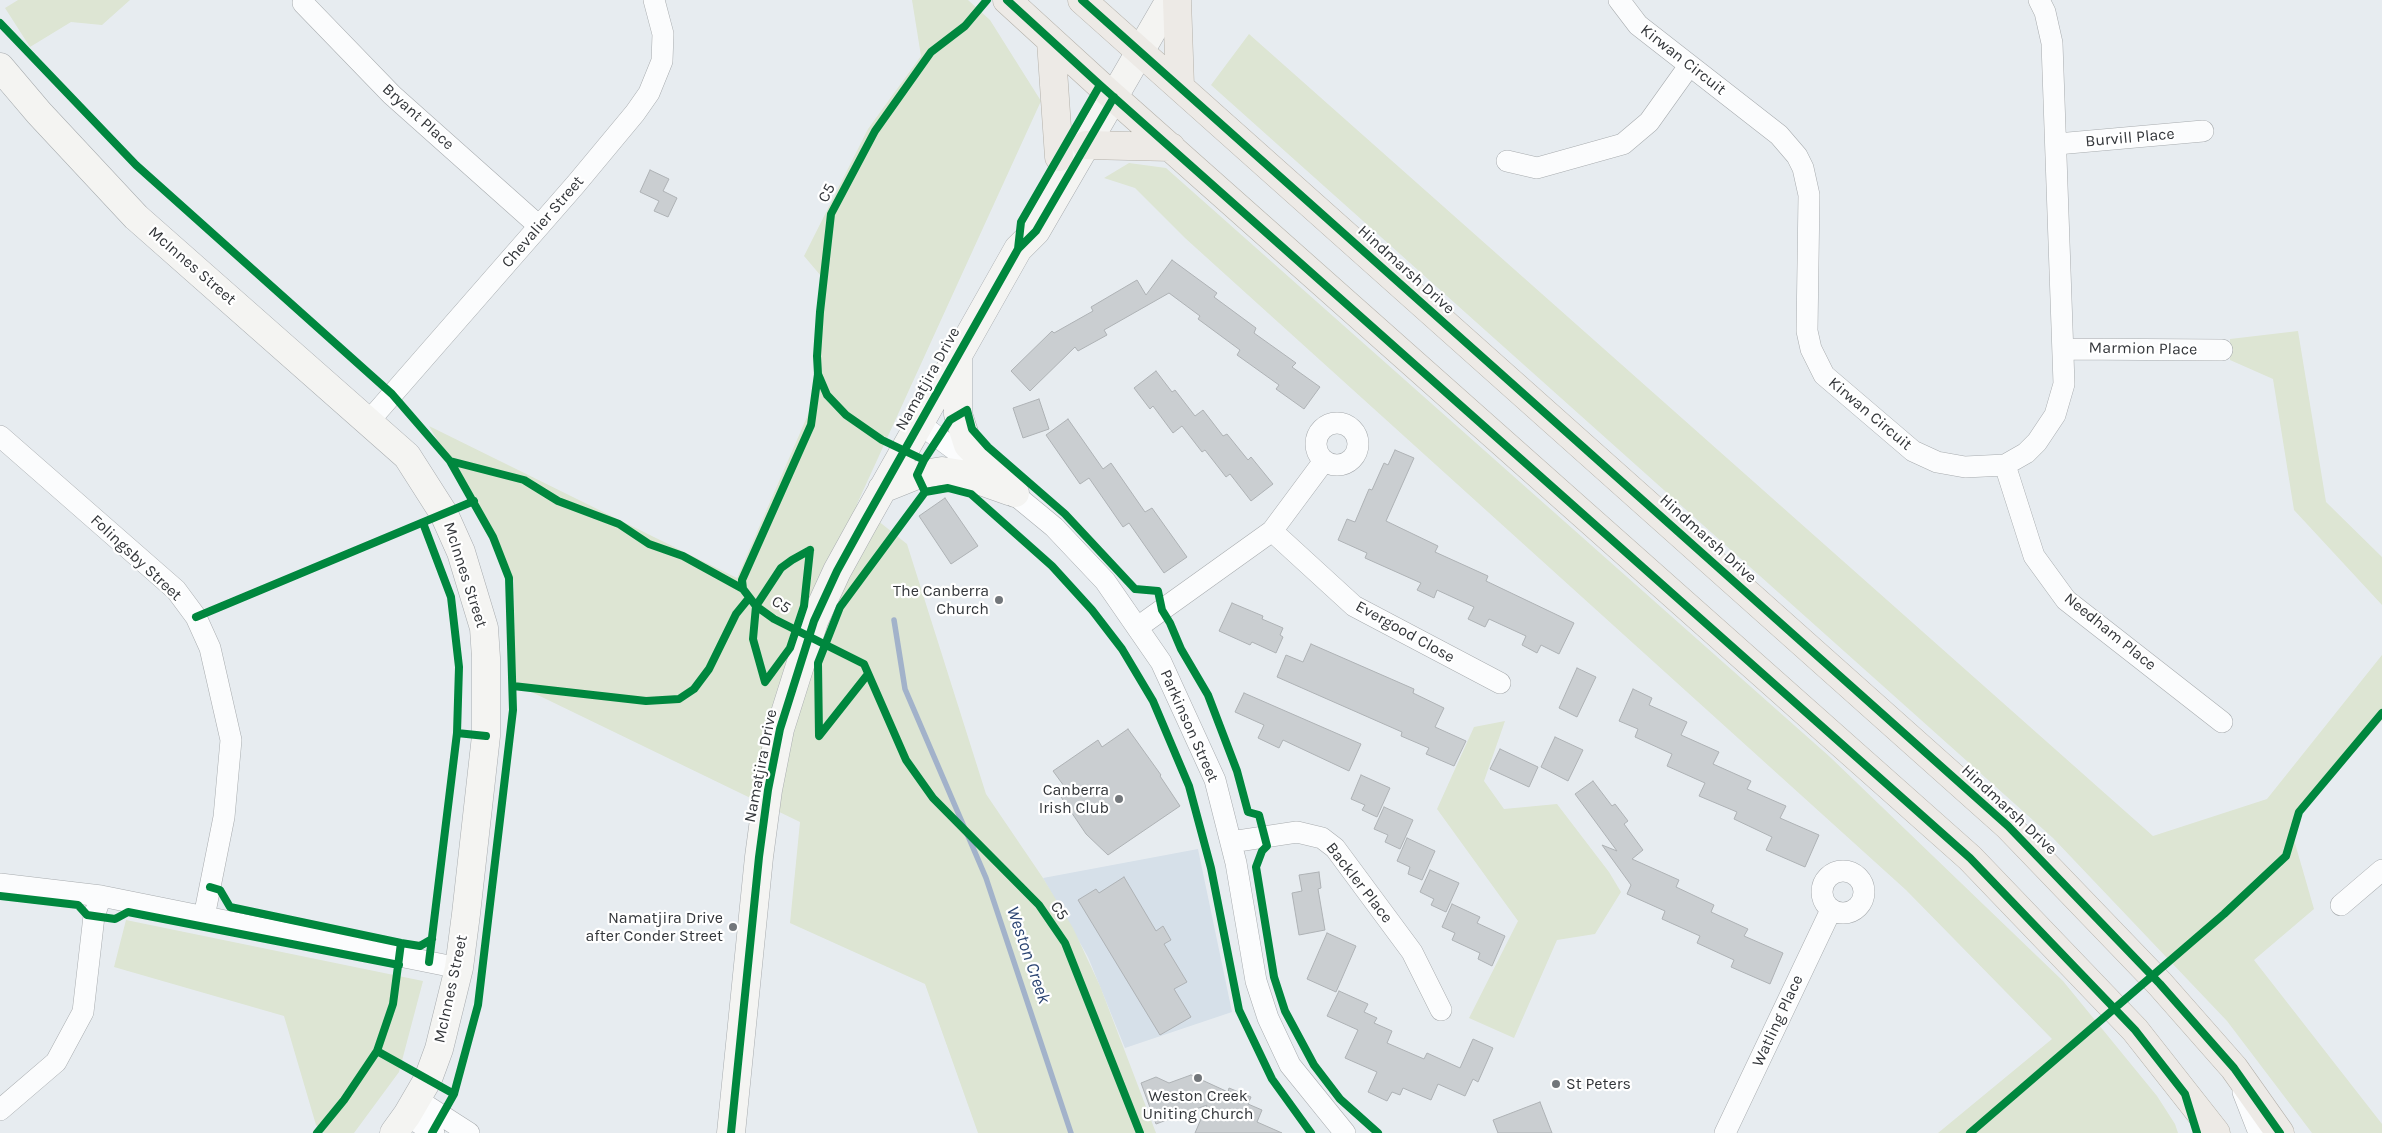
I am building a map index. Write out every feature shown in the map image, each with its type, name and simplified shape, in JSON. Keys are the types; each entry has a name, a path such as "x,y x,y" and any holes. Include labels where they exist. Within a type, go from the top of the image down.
{"main road":[{"path":"1007,0 1970,858 2135,1030 2216,1133"},
{"name":"Hindmarsh Drive","path":"1082,0 2008,826 2160,984 2234,1068 2280,1133"},
{"name":"Namatjira Drive","path":"1134,45 1150,0"},
{"name":"Namatjira Drive","path":"1018,249 1020,222 1059,157 1107,91 1134,45 1170,0"},
{"path":"1177,0 1180,86"},
{"path":"1051,40 1059,157"},
{"name":"McInnes Street","path":"0,67 39,113 136,218 369,420 407,456 444,514 461,552 484,628 486,736 459,968 439,1049 428,1079 406,1116"},
{"name":"Namatjira Drive","path":"731,1133 759,857 768,790 780,729 814,621 837,571 1018,249 1036,231 1086,145 1107,91"},
{"path":"1086,145 1171,147"},
{"path":"958,354 958,414 968,445 1014,493"},
{"path":"882,489 917,475 942,471 961,474 1014,493"},
{"path":"2185,1094 2196,1122 2197,1133"}],"street":[{"name":"Chevalier Street","path":"369,420 539,226 635,113 649,93 662,61 663,34 654,0"},
{"name":"Kirwan Circuit","path":"1618,0 1638,25 1789,144 1803,168 1809,195 1808,332 1811,349 1824,375 1913,451 1937,462 1965,467 2005,465 2026,453 2038,442 2055,415 2064,384 2052,43 2046,12 2039,0"},
{"name":"Bryant Place","path":"303,3 392,95 539,226"},
{"path":"1507,161 1537,168 1623,144 1649,122 1689,66"},
{"name":"Burvill Place","path":"2057,144 2203,131"},
{"name":"Marmion Place","path":"2063,349 2222,350"},
{"name":"Parkinson Street","path":"920,424 1014,493 1054,528 1105,581 1161,662 1214,780 1231,842 1256,982 1268,1018 1290,1065 1345,1133"},
{"name":"Folingsby Street","path":"0,436 176,590 196,617 210,648 231,740 224,817 204,917"},
{"path":"1138,627 1272,531 1324,461"},
{"name":"Needham Place","path":"2005,465 2034,556 2066,600 2222,722"},
{"name":"Evergood Close","path":"1272,531 1354,606 1500,683"},
{"name":"Backler Place","path":"1231,842 1297,832 1322,838 1335,848 1412,952 1441,1010"},
{"path":"2341,905 2382,870"},
{"path":"0,884 100,896 459,968"},
{"path":"0,1110 56,1062 83,1012 94,916 100,896"},
{"name":"Watling Place","path":"1725,1133 1831,910"},
{"path":"2234,1068 2259,1133"},
{"path":"406,1116 434,1133"},
{"path":"406,1116 468,1133"}],"shaded area":[{"path":"1198,849 1232,1012 1125,1048 1088,957 1043,878"}],"green space":[{"path":"18,0 130,0 102,25 71,22 30,47 5,8"},
{"path":"912,0 968,0 990,20 1041,101 857,504 907,544 986,794 1043,878 1073,928 1100,986 1156,1133 978,1133 925,984 790,923 800,822 515,684 514,581 493,534 429,426 737,578 820,387 818,312 821,276 804,256 868,129 921,56"},
{"path":"1249,34 2153,836 2267,799 2382,655 2382,720 2290,826 2314,909 2254,960 2382,1124 2382,1133 2312,1133 2227,1021 2053,838 1211,85"},
{"path":"1129,163 1166,168 1830,757 2063,981 2157,1096 2175,1124 2178,1133 1938,1133 2052,1039 1906,890 1185,238 1135,188 1104,178"},
{"path":"2298,331 2326,502 2382,557 2382,605 2294,510 2273,379 2230,360 2230,339"},
{"path":"1505,721 1484,781 1504,809 1557,804 1609,872 1621,892 1595,934 1557,940 1514,1038 1469,1018 1518,921 1437,809 1474,727"},
{"path":"126,920 423,981 399,1072 354,1133 324,1133 316,1125 284,1016 114,967"}],"building":[{"path":"650,170 669,179 663,191 677,198 668,217 654,211 659,201 640,192"},
{"path":"1172,260 1217,293 1214,297 1256,328 1254,333 1296,363 1292,367 1320,387 1304,409 1276,389 1279,385 1237,355 1240,350 1198,319 1200,316 1169,293 1104,330 1107,335 1078,351 1075,347 1030,391 1011,371 1052,331 1054,333 1093,311 1091,307 1137,280 1146,295"},
{"path":"1156,371 1172,392 1175,390 1195,416 1203,410 1223,436 1227,434 1248,460 1251,457 1273,484 1251,501 1230,474 1226,477 1205,450 1202,452 1182,426 1173,433 1153,406 1150,409 1134,388"},
{"path":"1039,399 1049,429 1023,438 1013,408"},
{"path":"1068,419 1103,469 1111,463 1145,512 1152,508 1187,557 1164,573 1129,523 1123,527 1089,478 1080,484 1046,435"},
{"path":"1395,450 1414,458 1386,521 1438,546 1435,552 1488,576 1486,581 1574,623 1559,654 1541,645 1537,653 1522,645 1526,636 1489,619 1485,627 1468,619 1474,607 1437,590 1434,598 1417,590 1421,583 1365,558 1367,553 1338,540 1347,519 1355,522 1369,489 1372,490 1384,463 1388,465"},
{"path":"945,498 978,546 951,564 919,516"},
{"path":"1232,603 1263,616 1262,619 1283,628 1280,635 1283,637 1276,653 1252,642 1250,645 1219,631"},
{"path":"1311,644 1414,689 1413,693 1444,708 1435,727 1466,741 1454,766 1426,754 1429,748 1401,736 1402,732 1277,677 1286,655 1303,662"},
{"path":"1577,668 1596,677 1577,717 1559,708"},
{"path":"1633,689 1652,698 1649,705 1687,722 1681,735 1719,752 1713,764 1751,781 1747,789 1786,806 1780,818 1819,835 1805,867 1766,850 1772,837 1734,819 1737,812 1699,796 1705,783 1667,766 1672,754 1635,737 1638,729 1619,721"},
{"path":"1244,693 1361,744 1349,771 1283,740 1279,748 1258,738 1264,725 1235,712"},
{"name":"Canberra Irish Club","path":"1128,729 1161,775 1180,806 1108,855 1086,834 1057,791 1064,786 1053,771 1098,740 1102,747"},
{"path":"1555,737 1583,750 1568,781 1541,767"},
{"path":"1500,749 1538,767 1529,787 1490,769"},
{"path":"1361,775 1390,788 1377,817 1362,810 1365,805 1351,799"},
{"path":"1593,781 1612,806 1615,804 1628,821 1624,824 1643,850 1632,859 1679,880 1676,887 1714,905 1711,912 1748,929 1744,936 1783,953 1770,984 1731,967 1734,960 1697,943 1700,936 1662,919 1665,911 1627,894 1631,885 1602,845 1617,851 1575,794"},
{"path":"1384,807 1413,820 1400,849 1385,842 1388,835 1374,829"},
{"path":"1407,838 1435,851 1422,880 1408,874 1410,867 1397,861"},
{"path":"1430,870 1459,883 1446,912 1431,905 1434,899 1420,892"},
{"path":"1319,872 1321,888 1318,889 1325,930 1299,935 1292,893 1302,891 1299,875"},
{"path":"1124,877 1156,931 1163,926 1171,940 1164,944 1187,982 1174,989 1191,1017 1160,1035 1078,900 1096,889 1099,893"},
{"path":"1452,904 1480,917 1477,923 1505,936 1492,966 1478,959 1480,953 1452,940 1455,933 1442,927"},
{"path":"1327,933 1356,946 1336,992 1307,979"},
{"path":"1339,991 1368,1004 1364,1012 1377,1018 1374,1023 1392,1031 1387,1043 1424,1059 1427,1053 1460,1068 1473,1039 1493,1048 1478,1082 1473,1079 1465,1096 1438,1084 1431,1100 1403,1088 1400,1095 1392,1092 1387,1101 1368,1092 1377,1072 1345,1058 1358,1030 1327,1016"},
{"path":"1191,1075 1228,1092 1229,1088 1251,1097 1248,1104 1262,1110 1257,1122 1282,1133 1195,1133 1207,1105 1156,1124 1141,1083 1156,1077 1169,1083"},
{"path":"1540,1102 1552,1133 1498,1133 1493,1120"}],"waterway":[{"name":"Weston Creek","path":"894,620 905,689 986,878 1071,1133"}],"cycle path":[{"name":"C5","path":"987,0 965,26 931,52 875,131 831,214 820,312 817,356 818,374 811,425 742,580 743,589 756,606 774,619 864,664 906,760 933,798 1039,905 1065,943 1140,1133"},
{"path":"1007,0 1100,85 1970,858 2135,1030 2185,1094 2197,1133"},
{"path":"1082,0 2008,826 2160,984 2234,1068 2280,1133"},
{"path":"0,23 136,165 392,394 450,461"},
{"path":"1018,249 1021,222 1100,85"},
{"path":"731,1133 759,857 768,790 780,729 814,621 837,571 1018,249 1036,231 1114,97"},
{"path":"818,374 827,395 846,415 882,440 924,460"},
{"path":"925,492 917,475 924,460 950,420 967,410 972,429 988,447 1065,514 1135,589 1158,591 1162,610 1181,649 1208,695 1237,771 1248,812 1259,815 1267,846 1262,851 1256,867 1274,977 1285,1011 1314,1065 1340,1099 1378,1133"},
{"path":"432,1133 454,1094 478,1005 513,710 509,578 493,537 450,461 524,480 558,501 619,524 649,544 683,556 743,589"},
{"path":"868,674 819,736 818,663 840,607 925,492 948,488 971,494 1052,566 1092,610 1122,649 1153,701 1189,786 1211,868 1239,1010 1272,1079 1311,1133"},
{"path":"196,617 474,501"},
{"path":"423,523 451,597 459,667 457,733 486,736"},
{"path":"810,550 804,606 790,648 765,682 753,639 756,606 781,568 810,550"},
{"path":"513,686 646,701 679,699 694,689 709,669 736,614 749,598"},
{"path":"1970,1133 2224,914 2286,856 2299,812 2382,713"},
{"path":"429,962 457,733"},
{"path":"210,887 220,890 230,907 401,943 420,946 432,939"},
{"path":"0,896 78,905 87,915 115,919 128,912 399,965"},
{"path":"317,1133 344,1100 377,1051 393,1004 401,943"},
{"path":"377,1051 454,1094"}],"place":[{"name":"The Canberra Church","path":"999,600"},
{"name":"Canberra Irish Club","path":"1119,799"},
{"name":"Namatjira Drive after Conder Street","path":"733,927"},
{"name":"Weston Creek Uniting Church","path":"1198,1078"},
{"name":"St Peters","path":"1556,1084"}]}
